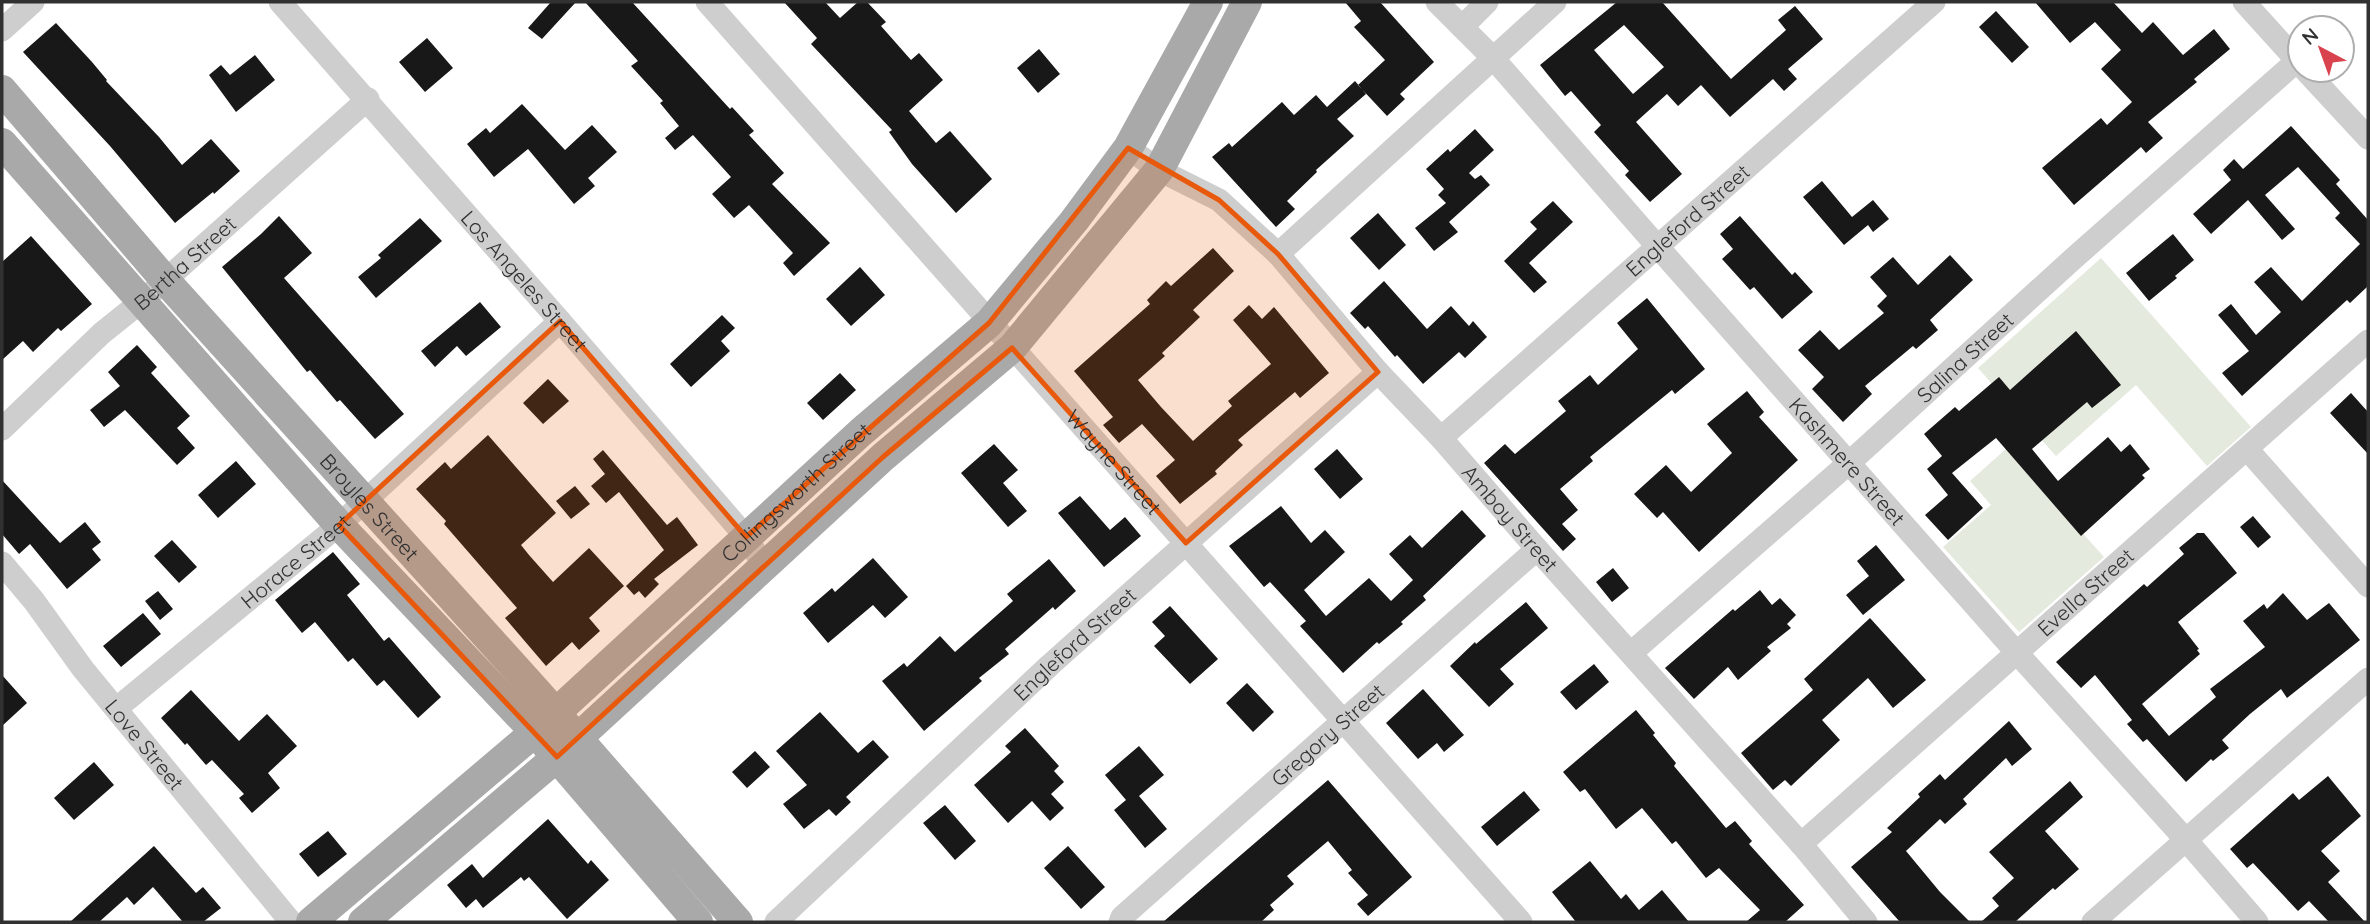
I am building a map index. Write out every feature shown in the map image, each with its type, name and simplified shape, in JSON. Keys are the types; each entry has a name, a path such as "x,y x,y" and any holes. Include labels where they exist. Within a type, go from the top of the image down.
{"main road":[{"name":"Collingsworth Street","path":"311,922 545,722 861,432 989,323 1074,221 1128,148 1208,2"},
{"name":"Collingsworth Street","path":"363,922 567,748 883,457 1012,348 1159,170 1247,2"},
{"name":"Broyles Street","path":"2,90 165,280 366,501 567,748 698,922"},
{"name":"Broyles Street","path":"2,144 340,525 545,722"},
{"name":"Broyles Street","path":"567,748 738,922"}],"street":[{"path":"2,30 33,2"},
{"name":"Los Angeles Street","path":"280,2 561,321 746,537 764,566"},
{"name":"Wayne Street","path":"708,2 1521,922"},
{"name":"Kashmere Street","path":"1437,2 1493,58 2257,922"},
{"path":"1462,27 1486,2"},
{"path":"1278,254 1555,2"},
{"name":"Engleford Street","path":"1441,438 1934,2"},
{"path":"2244,2 2286,48"},
{"name":"Salina Street","path":"1630,653 1850,463 2074,258 2286,78"},
{"path":"2318,84 2368,138"},
{"name":"Bertha Street","path":"2,429 102,333 142,301 368,99"},
{"name":"Amboy Street","path":"1128,148 1159,170 1219,200 1278,254 1378,372 1441,438 1867,922"},
{"name":"Horace Street","path":"117,708 340,525 561,321"},
{"name":"Evella Street","path":"1801,844 2368,341"},
{"name":"Engleford Street","path":"776,922 1050,665 1378,372"},
{"path":"2247,449 2368,586"},
{"name":"Gregory Street","path":"1120,922 1122,917 1342,720 1537,549"},
{"name":"Love Street","path":"2,564 34,601 83,669 291,922"},
{"path":"2093,922 2368,679"}],"highlighted area":[{"path":"1128,148 1219,200 1278,254 1378,372 1186,543 1012,348 883,457 557,757 339,525 560,321 746,537 989,323"}],"shaded area":[{"path":"2101,258 2251,427 2207,466 2136,385 2056,456 1978,368"},
{"path":"2007,448 2104,557 2019,632 1943,547 1991,505 1970,481"}],"building":[{"path":"551,2 576,2 542,39 528,28"},
{"path":"585,2 632,2 730,109 732,107 754,131 749,135 784,173 772,184 830,243 794,276 783,263 793,253 749,205 734,218 712,194 731,177 693,135 675,150 665,138 679,126 660,103 663,101 631,66 638,61"},
{"path":"784,2 825,2 840,18 858,2 867,2 886,22 881,26 911,60 919,53 943,80 909,111 936,143 950,131 992,179 956,213 912,164 889,132 892,130 811,44 817,38"},
{"path":"1345,2 1380,2 1434,62 1400,94 1405,99 1387,116 1358,85 1385,60 1354,27 1361,21"},
{"path":"1617,2 1662,2 1731,79 1786,30 1778,20 1795,6 1823,39 1788,69 1797,79 1784,91 1773,79 1730,117 1701,85 1678,106 1667,94 1636,122 1682,174 1650,202 1625,175 1629,171 1594,132 1601,125 1571,91 1565,96 1540,65","holes":["1624,25 1664,67 1633,94 1594,50"]},
{"path":"2035,2 2113,2 2142,33 2153,22 2183,55 2214,29 2230,49 2194,79 2197,82 2148,122 2163,138 2146,153 2141,147 2074,205 2042,168 2101,118 2107,125 2132,102 2101,69 2121,50 2095,22 2070,43"},
{"path":"1996,11 2029,47 2012,63 1979,27"},
{"path":"56,23 182,165 211,139 240,171 175,223 110,146 23,52"},
{"path":"427,38 453,68 425,92 399,62"},
{"path":"1039,49 1060,74 1038,93 1017,68"},
{"path":"255,55 275,80 236,112 209,75 221,65 230,75"},
{"path":"1355,81 1366,94 1337,119 1354,136 1287,201 1295,209 1276,227 1212,157 1229,143 1232,147 1282,102 1294,115 1316,95 1327,107"},
{"path":"522,104 565,150 592,125 617,152 588,178 595,186 574,204 528,149 494,177 467,144 486,128 490,133"},
{"path":"2291,126 2340,180 2336,184 2368,220 2368,286 2350,303 2347,300 2242,396 2222,373 2249,351 2218,315 2231,304 2256,335 2281,312 2254,282 2271,267 2302,301 2360,244 2335,218 2340,213 2298,167 2265,195 2295,229 2282,240 2248,200 2211,234 2193,214 2231,180 2223,170 2234,159 2243,169"},
{"path":"1475,129 1494,150 1469,173 1475,179 1481,175 1490,185 1449,222 1458,232 1434,251 1415,228 1446,203 1438,195 1444,189 1426,169"},
{"path":"1822,181 1852,217 1873,200 1889,219 1873,232 1868,225 1844,245 1803,197"},
{"path":"1553,201 1573,222 1529,263 1547,282 1534,293 1504,261 1537,229 1530,222"},
{"path":"1378,213 1406,245 1379,270 1350,238"},
{"path":"279,216 312,253 284,278 404,414 375,439 340,400 337,402 310,370 307,372 222,267"},
{"path":"1740,216 1792,275 1795,272 1813,292 1782,319 1754,287 1750,290 1722,259 1733,249 1720,234"},
{"path":"420,218 442,241 376,298 358,277 381,258 378,255"},
{"path":"2173,234 2194,260 2149,301 2126,273"},
{"path":"31,236 92,304 61,331 58,328 33,352 23,341 2,360 2,262"},
{"path":"1213,248 1234,271 1193,310 1200,317 1162,353 1165,356 1138,380 1161,407 1193,441 1232,406 1228,401 1271,364 1233,320 1249,305 1262,319 1274,307 1329,373 1300,398 1295,392 1238,440 1243,445 1215,471 1217,474 1180,504 1156,476 1175,460 1142,424 1119,443 1103,425 1113,417 1074,371 1150,304 1147,300 1166,281 1171,286"},
{"path":"1950,255 1973,280 1930,320 1938,330 1916,349 1913,346 1865,386 1872,394 1843,422 1812,389 1824,377 1798,350 1820,330 1839,350 1884,313 1877,306 1887,296 1870,277 1893,257 1918,285"},
{"path":"860,267 885,295 851,326 826,299"},
{"path":"1384,281 1427,329 1451,306 1469,326 1473,321 1487,337 1465,358 1459,352 1423,384 1368,326 1365,329 1350,313"},
{"path":"1647,298 1705,369 1675,394 1672,390 1590,457 1593,461 1560,489 1578,510 1562,524 1576,539 1563,551 1484,463 1505,444 1515,454 1566,411 1558,401 1590,375 1598,385 1638,349 1617,323"},
{"path":"480,302 501,327 466,356 457,346 435,367 421,351"},
{"path":"722,315 735,328 721,341 730,351 691,387 670,364"},
{"path":"2076,331 2121,385 2092,408 2087,402 2032,449 2058,481 2108,437 2121,452 2130,444 2150,469 2142,475 2145,478 2081,536 1996,438 1952,473 1983,508 1948,540 1925,515 1948,495 1927,469 1942,456 1924,434 1955,407 1959,411 1999,377 2010,390"},
{"path":"137,345 157,367 151,373 190,416 177,428 195,448 177,465 125,410 104,427 90,410 120,386 108,372"},
{"path":"840,373 856,390 823,420 807,403"},
{"path":"548,379 569,401 543,424 523,403"},
{"path":"1747,391 1764,412 1759,417 1798,460 1699,552 1663,512 1657,518 1634,494 1666,465 1691,492 1732,453 1707,424"},
{"path":"2351,393 2368,412 2368,454 2330,413"},
{"path":"488,435 556,513 521,545 553,582 589,548 624,586 589,618 600,631 579,650 572,642 546,666 505,618 517,608 444,524 446,521 416,489 445,462 451,469"},
{"path":"994,444 1018,470 1003,483 1027,511 1008,527 961,473"},
{"path":"1337,449 1363,479 1340,499 1314,469"},
{"path":"603,450 667,525 677,517 698,545 654,579 659,584 645,598 639,591 634,595 626,586 664,550 619,492 606,503 591,486 605,474 593,459"},
{"path":"236,461 256,484 218,518 198,495"},
{"path":"2,480 60,543 85,522 101,542 92,549 101,560 67,589 30,544 19,554 2,534"},
{"path":"575,486 590,504 571,519 556,501"},
{"path":"1080,496 1110,530 1125,517 1141,536 1104,567 1058,513"},
{"path":"1281,506 1311,543 1325,530 1345,552 1304,590 1326,616 1369,578 1391,601 1413,580 1389,554 1410,535 1422,548 1462,510 1486,536 1423,596 1426,600 1401,622 1403,624 1379,644 1377,642 1343,673 1300,626 1306,621 1270,582 1264,587 1229,546"},
{"path":"2253,516 2271,537 2258,548 2240,527"},
{"path":"2197,533 2204,533 2237,573 2178,622 2200,654 2142,704 2169,736 2216,697 2210,689 2265,647 2243,621 2264,604 2267,609 2283,593 2307,620 2329,603 2360,640 2287,698 2281,689 2250,714 2222,740 2229,748 2213,761 2211,759 2186,782 2147,739 2143,742 2127,724 2132,720 2095,675 2081,688 2056,662 2144,584 2147,587 2184,554 2179,548"},
{"path":"172,540 197,567 179,583 154,556"},
{"path":"1876,545 1905,580 1863,615 1846,595 1869,576 1857,561"},
{"path":"333,552 360,584 347,595 384,641 389,637 441,697 418,718 384,680 377,686 353,658 348,662 315,622 302,633 275,600"},
{"path":"873,558 908,597 885,618 873,605 828,643 803,613 832,588 835,592"},
{"path":"1049,559 1076,591 1055,610 1053,607 1005,649 1009,654 979,678 982,681 924,731 882,681 904,663 907,667 940,636 955,652 1013,601 1007,594"},
{"path":"1613,568 1629,588 1612,602 1596,582"},
{"path":"1760,590 1772,605 1780,598 1796,615 1787,624 1791,628 1767,647 1771,651 1738,680 1728,667 1694,699 1665,668 1733,609 1735,611"},
{"path":"158,591 173,609 160,620 145,601"},
{"path":"1526,602 1548,628 1500,669 1514,684 1489,707 1450,666 1475,642 1476,644"},
{"path":"1170,606 1218,659 1190,684 1154,646 1165,636 1152,622"},
{"path":"143,613 161,634 121,667 103,646"},
{"path":"1870,618 1926,680 1893,708 1868,678 1822,720 1840,740 1791,786 1785,780 1773,790 1741,753 1813,690 1804,679"},
{"path":"1594,664 1609,682 1576,710 1560,692"},
{"path":"2,675 27,703 2,726"},
{"path":"1247,683 1274,712 1253,732 1226,703"},
{"path":"1423,689 1464,735 1444,752 1437,743 1418,759 1386,723"},
{"path":"191,690 239,741 267,714 297,746 268,773 280,788 252,813 239,798 244,794 212,760 206,765 161,718"},
{"path":"1636,710 1676,763 1674,766 1726,828 1735,821 1752,841 1749,844 1804,905 1785,922 1746,922 1760,910 1719,868 1706,878 1676,841 1672,844 1642,808 1616,829 1585,789 1580,792 1563,772"},
{"path":"820,712 858,753 873,740 889,757 846,797 851,802 836,816 829,809 804,829 783,804 807,785 776,751"},
{"path":"2009,721 2032,749 2012,766 2006,758 1963,799 1967,804 1945,824 1940,819 1906,851 1940,892 1970,922 1900,922 1851,867 1892,832 1887,828 1920,797 1918,794 1940,774 1945,780"},
{"path":"1025,728 1059,766 1054,771 1064,782 1051,794 1064,808 1050,821 1032,801 1008,823 974,785 1011,752 1005,746"},
{"path":"1139,746 1164,775 1139,796 1167,829 1145,848 1114,810 1126,800 1105,775"},
{"path":"755,751 770,767 747,788 732,772"},
{"path":"94,762 114,785 74,820 54,798"},
{"path":"2328,776 2361,816 2321,851 2340,871 2328,882 2365,922 2329,922 2309,901 2298,911 2253,863 2247,868 2230,849 2293,793 2299,800"},
{"path":"1328,780 1412,877 1368,916 1357,904 1368,895 1348,873 1352,870 1328,841 1287,876 1294,884 1270,905 1274,910 1261,922 1163,922"},
{"path":"2070,781 2083,797 2045,831 2079,869 2015,922 1981,922 1999,906 1992,898 2014,878 1989,852"},
{"path":"1524,791 1540,810 1497,846 1481,827"},
{"path":"945,805 976,841 955,860 923,823"},
{"path":"548,819 588,864 591,860 609,880 567,919 529,877 524,881 521,877 483,908 476,899 466,908 447,885 472,864 483,878"},
{"path":"328,831 347,854 318,877 299,854"},
{"path":"154,846 196,893 203,887 221,908 203,922 183,922 153,887 134,905 127,897 99,922 70,922"},
{"path":"1068,846 1105,887 1081,909 1044,868"},
{"path":"1590,861 1621,899 1626,894 1639,910 1662,890 1689,922 1576,922 1552,892"}]}
